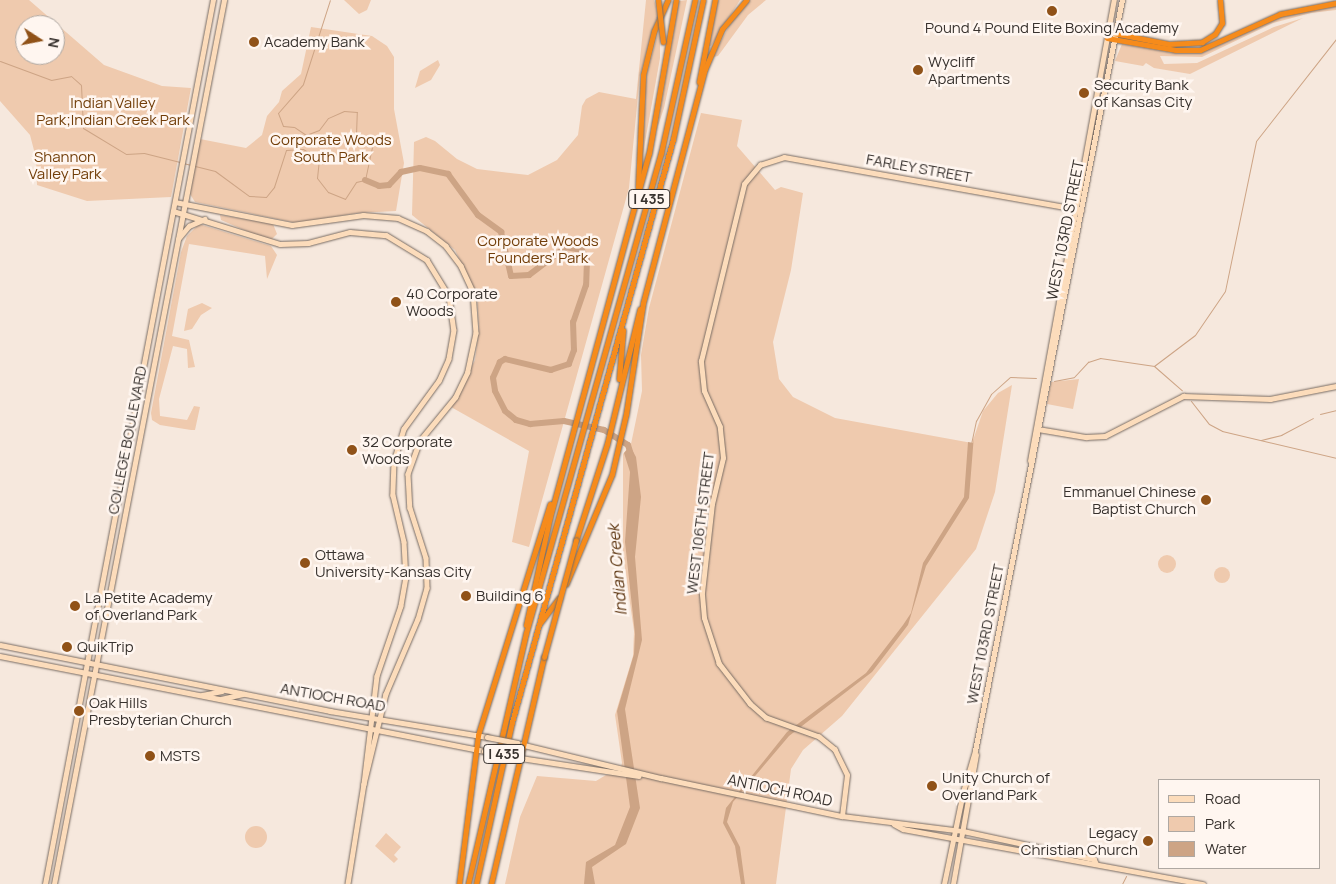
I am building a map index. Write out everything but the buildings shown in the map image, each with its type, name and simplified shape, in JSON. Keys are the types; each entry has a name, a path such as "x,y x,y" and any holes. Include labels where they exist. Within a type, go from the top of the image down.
{"highway":[{"path":"459,884 478,735 570,442 638,195 666,62 666,43 658,0"},
{"path":"638,195 643,75 654,32 668,0"},
{"path":"666,43 676,0"},
{"name":"I 435","path":"468,884 526,633 594,396 668,124 695,0"},
{"name":"I 435","path":"476,884 501,764 673,140 703,0"},
{"path":"698,97 715,0"},
{"path":"491,884 524,759 544,657 576,540 602,461 616,402 698,97 717,40 746,0"},
{"path":"1107,35 1170,44 1202,42 1215,34 1222,23 1220,0"},
{"path":"1115,36 1176,50 1200,50 1280,14 1336,3"},
{"path":"538,626 557,602 612,474 629,397 643,302"},
{"path":"616,402 624,317"},
{"path":"526,633 526,615 562,468"}],"main road":[{"name":"COLLEGE BOULEVARD","path":"44,884 213,0"},
{"name":"COLLEGE BOULEVARD","path":"54,884 224,0"},
{"name":"WEST 103RD STREET","path":"1030,463 1033,428 1114,0"},
{"name":"WEST 103RD STREET","path":"944,884 968,772 975,751 1030,463 1040,429 1122,0"},
{"name":"FARLEY STREET","path":"755,169 773,159 791,158 1081,210"},
{"name":"WEST 106TH STREET","path":"755,169 742,192 701,369 706,397 720,427 722,458 712,504 702,593 704,618 719,664 747,701 770,720 822,739 839,756 847,784 842,816"},
{"path":"175,202 292,225 363,215 398,218 440,241 456,258 470,283 476,322 468,372 456,397 420,441 410,464 407,494 424,547 427,588 418,619 392,673 380,718 375,729 348,884"},
{"path":"174,211 207,219 253,238 280,244 308,243 350,232 386,235 404,242 427,260 449,296 454,330 449,359 439,381 406,424 394,461 393,494 404,542 406,577 398,614 377,676 372,717 375,729"},
{"path":"177,240 190,226 207,219"},
{"path":"1033,428 1086,437 1105,436 1120,431 1162,403 1183,396 1270,399 1336,386"},
{"name":"ANTIOCH ROAD","path":"0,645 243,694 478,735 526,745 620,771"},
{"name":"ANTIOCH ROAD","path":"0,656 524,759 661,778 842,816 894,824 963,831 1094,859 1096,863"},
{"path":"202,695 223,690"},
{"path":"221,698 243,694"},
{"name":"WEST 103RD STREET","path":"953,884 975,767 975,751"},
{"path":"968,772 975,767"},
{"name":"ANTIOCH ROAD","path":"894,824 954,838 1203,884"}],"green space":[{"name":"Indian Valley Park;Indian Creek Park","path":"0,0 29,0 46,15 15,15 15,65 65,65 65,31 104,65 162,86 191,88 171,197 87,201 37,185 36,158 30,135 0,101"},
{"path":"344,0 371,0 367,10 359,14"},
{"name":"Corporate Woods Founders' Park","path":"646,0 654,0 658,14 640,75 629,188 529,547 512,542 529,451 451,407 475,360 479,328 477,296 455,250 412,215 414,142 426,137 435,141 457,159 477,169 528,175 557,160 578,135 582,106 586,99 599,92 636,99"},
{"path":"687,0 664,108 657,129 679,1"},
{"path":"717,0 740,0 711,46 709,46"},
{"path":"749,0 766,0 748,15 718,56 713,57 730,24"},
{"path":"1336,6 1336,10 1311,13 1273,23 1202,57 1160,56 1164,64 1197,63 1274,27 1303,18 1190,74 1154,68 1146,63 1143,66 1115,61 1122,44 1172,53 1198,53 1283,16"},
{"path":"660,26 660,58 642,159 646,77"},
{"name":"Corporate Woods South Park","path":"311,27 372,36 387,46 394,57 394,109 404,163 396,211 358,213 297,223 195,202 190,194 200,139 246,148 262,135 267,116 279,102 282,91 301,74"},
{"path":"438,60 440,65 431,80 415,88 420,71"},
{"path":"701,113 742,120 737,146 775,190 781,187 803,193 791,270 773,342 779,379 793,397 835,418 972,443 983,411 998,393 1012,385 995,492 976,549 842,716 803,750 791,769 776,884 505,884 520,817 537,776 596,781 606,775 619,775 622,763 615,715 633,656 634,631 623,554 623,454 631,444 642,391 641,355 649,308"},
{"path":"220,215 273,224 277,234 272,239 258,236 221,220"},
{"path":"199,224 271,246 277,255 267,279 265,256 189,244 172,336 189,340 195,367 188,368 187,349 173,346 159,399 160,416 187,420 194,406 200,407 195,430 191,430 160,425 152,420 151,413 181,252 187,236"},
{"path":"202,303 212,308 201,315 192,329 184,331 188,309"},
{"path":"1079,379 1073,409 1047,404 1051,382"},
{"path":"1163,555 1171,555 1176,560 1174,571 1163,573 1158,568 1158,560"},
{"path":"1219,567 1225,567 1230,572 1228,581 1219,583 1214,578 1214,572"},
{"path":"256,826 266,833 267,837 260,847 256,848 246,841 245,837 252,827"},
{"path":"386,833 401,847 394,855 398,859 394,863 375,846"}],"water":[{"path":"974,435 969,498 926,566 908,625 872,672 789,736 733,802 727,822 740,847 745,884 741,884 735,846 723,823 726,808 787,732 866,673 911,613 923,563 964,497 968,442 973,443"},
{"path":"630,446 636,457 641,497 635,557 642,640 625,709 640,808 626,844 592,867 595,884 584,884 586,862 615,845 630,807 617,711 634,654 635,634 625,542 630,472 624,453"}],"waterway":[{"path":"183,163 215,171 249,196 266,197 274,187 286,150 303,149 319,159 317,178 328,192 345,199 356,182 365,180 372,147 356,135 357,112 344,111 328,118 319,130 306,135 294,127 283,126 278,113 303,84 330,0"},
{"path":"1054,381 1074,377 1088,362 1100,358 1154,366 1195,335 1225,291 1256,141 1336,39"},
{"name":"Indian Creek","path":"0,61 51,80 71,76 81,85 83,128 126,154 144,153 180,162"},
{"name":"Indian Creek","path":"365,180 379,186 389,185 401,172 420,168 448,174 478,215 501,232 511,276 529,275 566,247 582,250 587,260 586,285 573,322 574,350 569,364 551,370 505,359 500,362 493,378 495,391 505,411 516,420 530,424 564,421 604,430 628,445 631,455"},
{"path":"1154,366 1182,390"},
{"path":"971,444 976,421 991,394 1010,377 1036,378"},
{"path":"1191,401 1209,424 1222,431 1336,458"},
{"path":"1320,414 1336,410"},
{"path":"1261,440 1281,435 1313,418"},
{"path":"1122,884 1126,876"}],"place":[{"name":"Pound 4 Pound Elite Boxing Academy","path":"1052,11"},
{"name":"Academy Bank","path":"254,42"},
{"name":"Wycliff Apartments","path":"918,70"},
{"name":"Security Bank of Kansas City","path":"1084,93"},
{"name":"40 Corporate Woods","path":"396,302"},
{"name":"32 Corporate Woods","path":"352,450"},
{"name":"Emmanuel Chinese Baptist Church","path":"1206,500"},
{"name":"Ottawa University-Kansas City","path":"305,563"},
{"name":"Building 6","path":"466,596"},
{"name":"La Petite Academy of Overland Park","path":"75,606"},
{"name":"QuikTrip","path":"67,647"},
{"name":"Oak Hills Presbyterian Church","path":"79,711"},
{"name":"MSTS","path":"150,756"},
{"name":"Unity Church of Overland Park","path":"932,786"},
{"name":"Legacy Christian Church","path":"1148,841"}],"park label":[{"name":"Shannon Valley Park","path":"65,164"}]}
